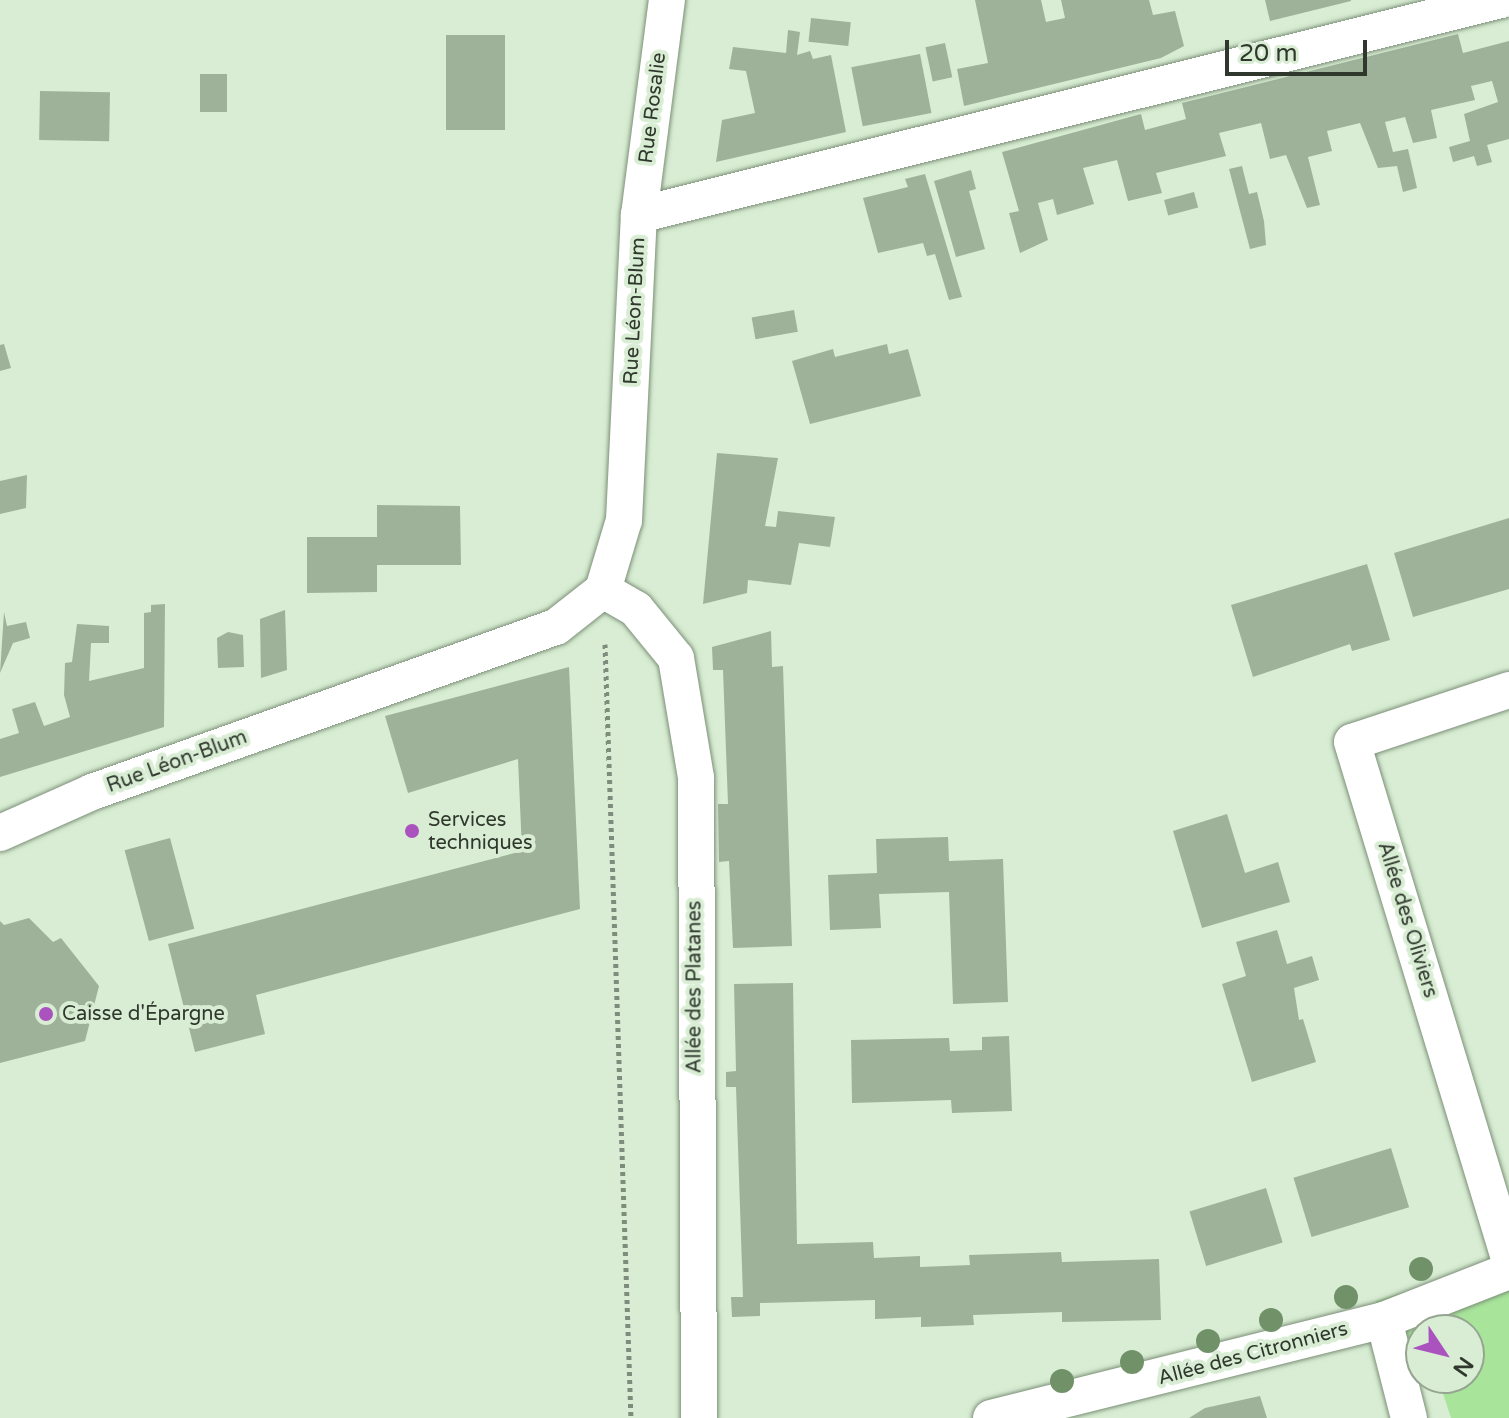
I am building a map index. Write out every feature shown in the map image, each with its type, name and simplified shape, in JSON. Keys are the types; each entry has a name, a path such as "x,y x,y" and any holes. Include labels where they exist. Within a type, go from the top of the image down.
{"street":[{"name":"Rue Rosalie","path":"639,215 667,0"},
{"name":"Rue Léon-Blum","path":"0,833 92,792 556,627 603,590 624,520 639,215 1501,0"},
{"name":"Allée des Platanes","path":"603,590 636,609 676,658 696,778 699,1418"},
{"name":"Allée des Oliviers","path":"1509,690 1352,742 1509,1258"},
{"name":"Allée des Citronniers","path":"991,1418 1384,1320 1509,1271"},
{"path":"1384,1320 1409,1418"}],"path":[{"path":"603,590 631,1418"}],"green space":[{"path":"1509,1260 1509,1418 1451,1418 1443,1394 1485,1394 1485,1314 1405,1314 1405,1338 1375,1301"}],"building":[{"path":"975,0 1041,0 1046,22 1065,18 1061,0 1149,0 1153,15 1175,11 1184,46 1161,58 964,106 957,69 988,63"},
{"path":"1265,0 1351,0 1351,1 1270,21"},
{"path":"811,18 851,22 848,46 808,42"},
{"path":"788,30 800,32 797,55 810,51 813,59 831,55 846,132 716,162 722,120 755,113 746,71 729,69 733,47 786,53"},
{"path":"1458,34 1463,53 1509,41 1509,139 1487,145 1492,162 1477,166 1474,156 1453,162 1449,147 1470,141 1464,114 1498,102 1492,81 1471,86 1475,100 1431,110 1437,138 1413,143 1405,117 1385,122 1393,152 1408,149 1417,188 1403,192 1397,166 1378,168 1360,123 1327,131 1332,151 1308,157 1320,205 1307,208 1286,155 1270,159 1261,123 1219,133 1226,156 1156,173 1162,193 1128,201 1117,160 1083,168 1094,204 1057,215 1053,199 1038,203 1048,240 1020,253 1009,213 1019,211 1002,152 1141,114 1145,130 1186,119 1182,103"},
{"path":"446,35 505,35 505,130 446,130"},
{"path":"945,43 952,77 933,81 925,47"},
{"path":"920,54 931,113 863,126 851,67"},
{"path":"200,74 227,74 227,112 200,112"},
{"path":"40,91 110,92 109,141 39,140"},
{"path":"1242,166 1249,194 1257,192 1264,221 1266,245 1250,249 1229,169"},
{"path":"971,170 976,189 969,191 985,249 956,257 934,181"},
{"path":"925,174 962,297 949,300 935,254 927,256 923,243 878,253 863,198 908,187 905,179"},
{"path":"1194,192 1198,207 1168,215 1164,200"},
{"path":"794,310 798,332 755,339 752,317"},
{"path":"4,344 11,368 0,371 0,345"},
{"path":"887,344 889,354 908,349 921,396 810,424 792,361 833,349 835,357"},
{"path":"717,453 778,458 765,526 776,527 778,511 835,517 830,547 799,543 791,585 748,580 747,593 703,604"},
{"path":"27,475 26,508 0,514 0,481"},
{"path":"377,505 460,506 461,565 377,565 377,592 307,593 307,537 377,537"},
{"path":"1509,518 1509,589 1413,617 1394,553"},
{"path":"1367,564 1390,640 1352,651 1350,644 1253,677 1231,605"},
{"path":"165,604 164,727 0,777 0,739 19,733 12,709 35,702 44,726 70,717 64,695 65,663 72,662 77,624 109,626 109,643 91,643 89,681 144,668 144,613 151,612 151,605"},
{"path":"285,610 287,670 261,678 260,619"},
{"path":"4,612 7,626 26,622 30,638 13,643 0,673"},
{"path":"771,631 772,667 783,666 792,946 733,948 729,861 719,862 718,804 728,804 723,670 713,670 712,647"},
{"path":"228,632 243,635 244,667 218,668 217,638"},
{"path":"569,667 580,909 256,995 265,1034 195,1052 168,944 522,851 518,759 408,793 385,716"},
{"path":"1227,814 1245,873 1278,862 1290,902 1202,928 1173,831"},
{"path":"948,837 949,861 1003,859 1008,1002 953,1004 949,892 879,894 881,928 830,930 828,875 877,873 876,839"},
{"path":"170,838 194,929 149,941 125,850"},
{"name":"Caisse d'Épargne","path":"29,918 53,942 61,938 99,986 85,1041 0,1063 0,921 4,925"},
{"path":"1277,930 1287,964 1312,956 1319,980 1294,988 1299,1020 1303,1019 1316,1062 1252,1082 1222,984 1246,976 1236,942"},
{"path":"793,983 797,1244 873,1242 874,1258 920,1256 920,1267 970,1265 969,1255 1061,1252 1062,1262 1159,1259 1161,1320 1062,1322 1062,1312 973,1315 974,1325 921,1327 921,1317 875,1319 875,1300 760,1303 760,1316 732,1317 731,1297 743,1297 736,1087 726,1087 726,1072 736,1071 734,984"},
{"path":"1009,1036 1012,1111 952,1113 951,1100 852,1103 851,1040 949,1038 950,1051 982,1050 982,1037"},
{"path":"1391,1148 1409,1207 1312,1237 1293,1178"},
{"path":"1266,1188 1283,1243 1206,1266 1189,1211"},
{"path":"1260,1396 1267,1418 1189,1418 1205,1408"}],"place":[{"name":"Services techniques","path":"412,831"},
{"name":"Caisse d'Épargne","path":"46,1014"}]}
